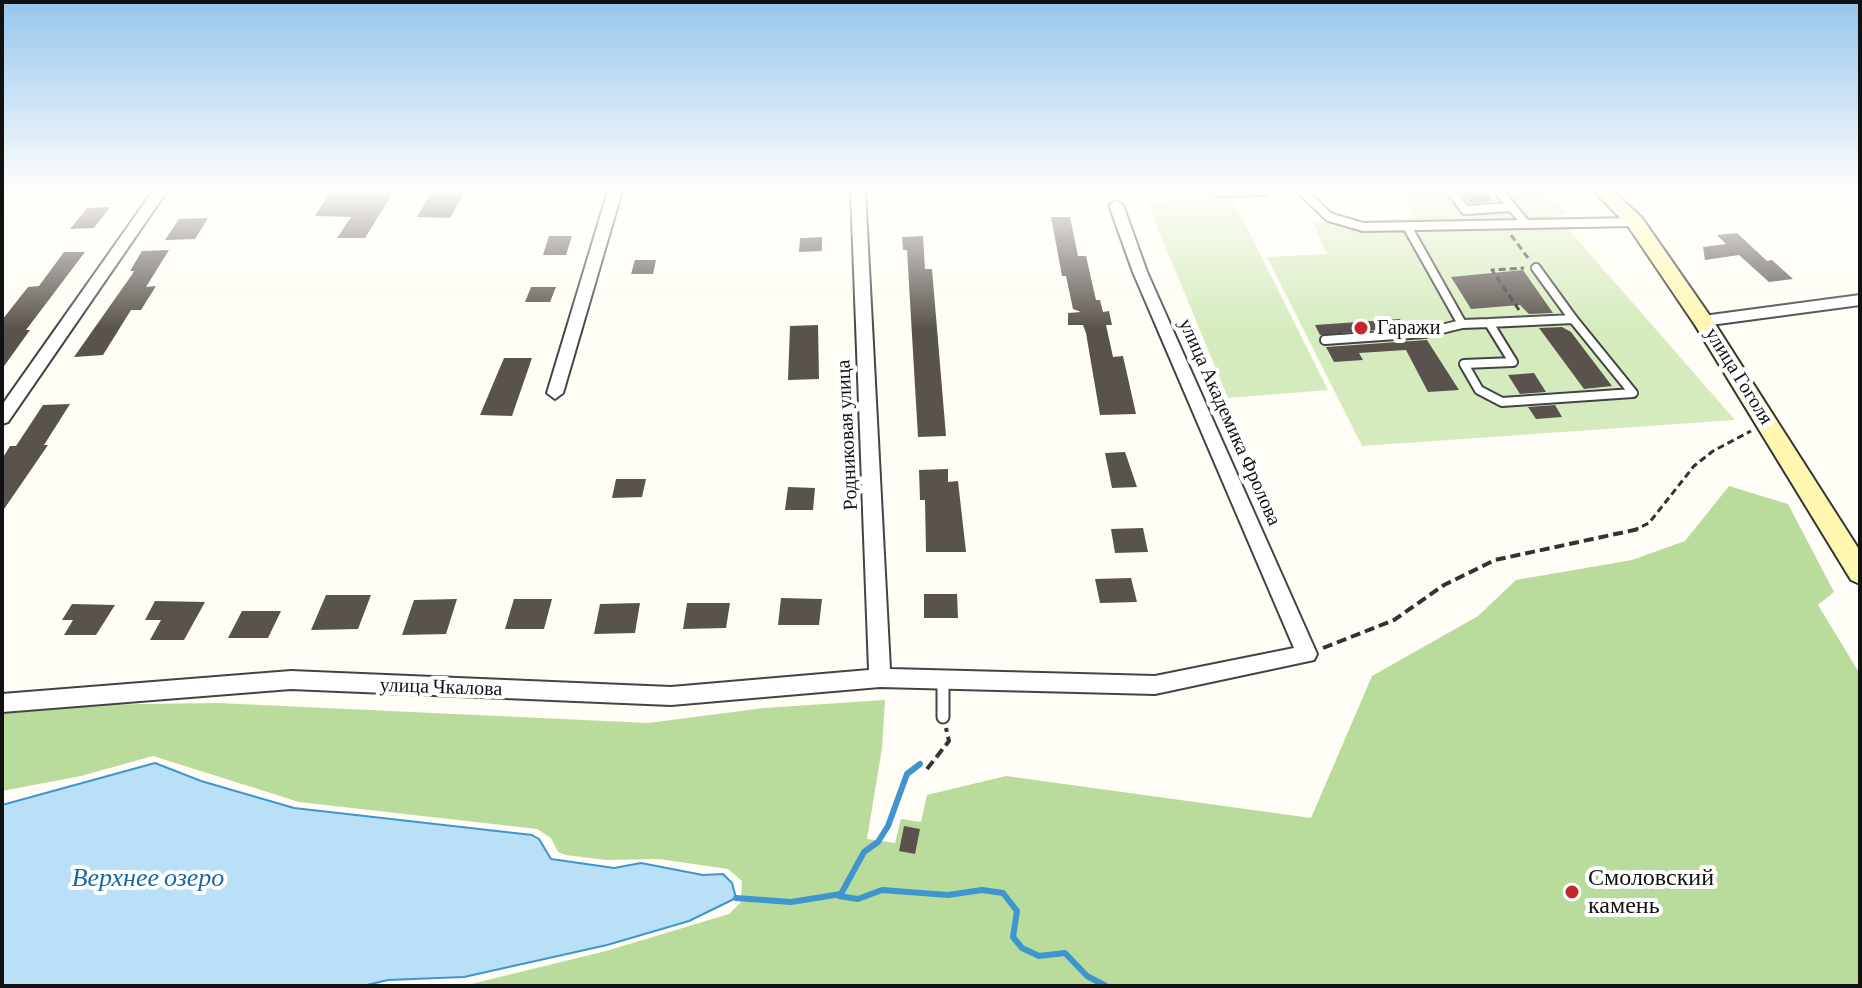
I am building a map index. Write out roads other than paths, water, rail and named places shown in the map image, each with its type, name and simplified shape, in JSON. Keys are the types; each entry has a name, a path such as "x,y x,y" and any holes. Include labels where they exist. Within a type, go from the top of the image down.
{"main road":[{"name":"улица Гоголя","path":"1645,237 1769,423 1860,573"}],"street":[{"path":"2,418 128,237"},
{"path":"555,393 601,237"},
{"name":"Родниковая улица","path":"860,237 880,678"},
{"name":"улица Академика Фролова","path":"1128,237 1307,654"},
{"path":"1703,321 1860,300"},
{"name":"улица Чкалова","path":"2,703 291,680 671,696 880,678 1155,685 1307,654"}],"lane":[{"path":"1413,237 1462,324"},
{"path":"1489,323 1513,362 1464,364 1479,390 1502,402 1633,393 1536,268"},
{"path":"1325,340 1425,333 1462,324 1573,319"},
{"path":"943,679 943,717"}],"water":[{"name":"Верхнее озеро","path":"155,763 201,781 294,808 532,835 539,839 551,859 614,868 641,863 703,875 723,874 732,883 736,898 689,921 607,945 464,977 388,980 363,986 2,986 2,805"}],"waterway":[{"path":"736,898 791,902 841,894 864,852 878,842 888,826 907,774 920,764"},
{"path":"839,896 858,899 882,890 948,895 982,890 1003,893 1017,911 1013,937 1022,948 1039,956 1065,953 1087,976 1106,986"}],"place":[{"name":"Гаражи","path":"1361,328"},
{"name":"Смоловский камень","path":"1572,892"}]}
